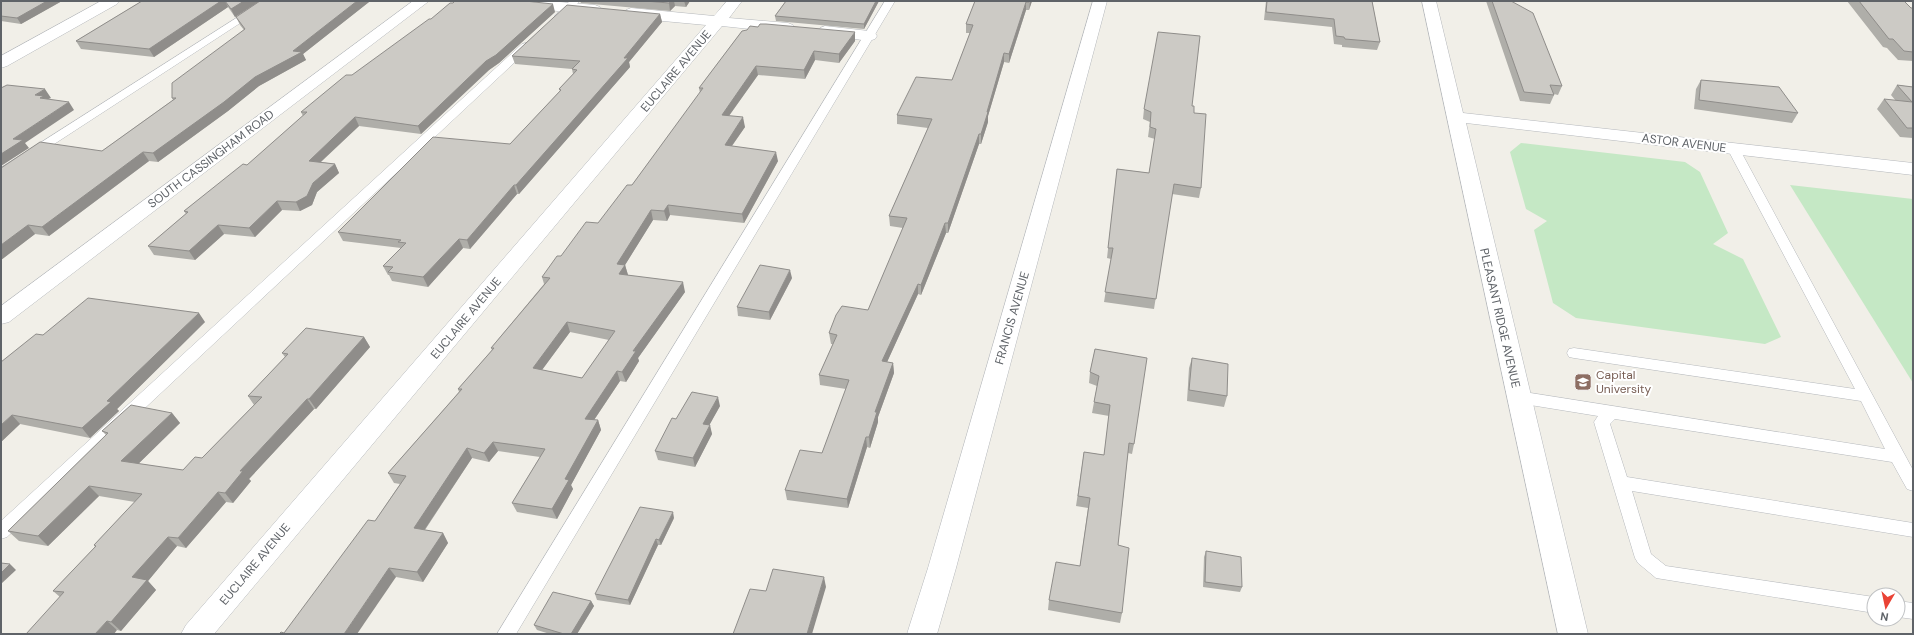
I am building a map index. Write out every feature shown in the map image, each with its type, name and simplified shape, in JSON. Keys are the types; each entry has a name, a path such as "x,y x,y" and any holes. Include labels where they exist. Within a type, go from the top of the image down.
{"street":[{"path":"1,63 112,1"},
{"name":"SOUTH CASSINGHAM ROAD","path":"1,317 422,1"},
{"path":"502,1 572,4 612,11 869,36"},
{"name":"EUCLAIRE AVENUE","path":"196,634 735,1"},
{"name":"FRANCIS AVENUE","path":"922,634 1100,1"},
{"name":"PLEASANT RIDGE AVENUE","path":"1429,1 1572,634"},
{"name":"ASTOR AVENUE","path":"1455,117 1913,169"}],"lane":[{"path":"1,173 269,1"},
{"path":"506,634 890,1"},
{"path":"551,23 572,4"},
{"path":"1,532 534,39"},
{"path":"1733,148 1866,396 1897,457 1913,484"},
{"path":"1574,353 1866,396"},
{"path":"1518,397 1897,457"},
{"path":"1612,413 1602,422 1620,483 1644,558 1662,572 1866,604"},
{"path":"1620,483 1913,530"}],"green space":[{"path":"1521,143 1685,162 1700,172 1728,233 1713,244 1743,259 1781,337 1765,344 1576,318 1553,303 1534,230 1547,221 1526,209 1510,152"},
{"path":"1790,185 1913,199 1913,383"}],"building":[{"path":"1,1 47,1 17,18 1,16"},
{"path":"142,1 221,1 149,49 76,41"},
{"path":"225,1 244,1 231,9"},
{"path":"260,1 357,1 293,51 302,52 255,77 224,102 153,153 143,152 42,227 28,225 1,245 1,168 40,142 102,151 176,98 172,98 172,83 245,29 236,17"},
{"path":"455,1 525,1 553,4 496,55 486,61 418,126 355,117 309,161 335,164 313,183 307,196 296,202 277,201 249,228 218,225 189,251 148,246 188,212 184,211 243,164 247,165 307,112 301,112 346,75 352,75 431,19 450,3"},
{"path":"645,1 671,1 669,3"},
{"path":"786,1 876,1 864,24 775,16"},
{"path":"975,1 1030,1 1026,2 1009,54 1004,53 981,134 979,134 948,223 945,223 921,285 918,284 882,361 893,363 875,412 877,412 869,437 866,437 847,499 785,490 800,450 822,453 849,380 819,375 837,335 829,333 836,315 842,306 868,310 907,218 889,216 932,119 897,115 916,77 952,80 973,25 966,24"},
{"path":"1267,1 1372,1 1380,42 1345,39 1344,37 1336,36 1334,19 1266,12"},
{"path":"1492,1 1511,1 1533,13 1562,86 1550,85 1554,95 1524,92"},
{"path":"1859,1 1904,1 1911,8 1913,8 1913,52 1904,51 1893,39 1889,39"},
{"path":"567,5 660,14 624,58 628,58 516,185 514,185 467,240 459,239 423,277 388,272 393,267 383,266 406,243 398,242 401,240 338,232 433,137 510,144 561,90 559,89 577,70 572,69 580,61 512,56"},
{"path":"760,24 766,24 855,32 839,54 814,51 804,70 756,66 722,115 743,117 725,145 776,152 742,214 668,205 664,211 651,210 617,264 625,265 619,274 683,282 633,351 636,351 622,372 617,371 585,419 598,420 565,479 569,480 552,509 512,503 545,449 493,442 484,453 467,448 414,528 443,533 417,572 389,568 344,634 279,634 281,632 284,633 368,520 375,521 406,476 388,473 462,389 458,389 494,348 491,348 550,278 542,277 557,256 561,256 586,222 598,223 627,185 632,185 703,88 699,88 742,31 747,30 750,26 758,27","holes":["567,322 615,331 582,378 533,368"]},
{"path":"1158,32 1200,36 1192,106 1194,106 1194,113 1206,114 1201,188 1174,184 1156,299 1105,292 1113,248 1108,248 1117,169 1149,173 1156,129 1150,127 1151,112 1144,109"},
{"path":"1701,80 1779,87 1798,113 1699,100"},
{"path":"7,85 45,89 35,95 44,96 40,98 69,102 13,139 23,140 1,154 1,88"},
{"path":"1897,85 1913,87 1913,128 1907,128 1884,99 1912,102"},
{"path":"760,265 790,270 769,312 737,307"},
{"path":"88,298 199,313 107,401 111,402 82,428 12,415 1,425 1,362 36,334 43,335"},
{"path":"306,328 364,337 309,399 307,399 240,471 243,471 225,493 218,492 178,538 168,537 132,577 147,580 111,622 107,621 95,634 26,634 64,592 53,591 96,546 94,545 142,494 89,486 38,536 8,531 108,433 102,431 131,405 172,413 121,461 183,470 195,457 202,458 262,397 248,396 288,354 282,353"},
{"path":"1095,349 1147,358 1134,444 1129,443 1118,545 1129,548 1122,613 1049,600 1056,562 1080,566 1090,498 1078,496 1084,452 1104,455 1110,405 1094,402 1099,376 1090,372"},
{"path":"1192,358 1228,364 1227,396 1189,390"},
{"path":"692,392 718,397 703,424 710,425 693,458 655,451 672,418 676,419"},
{"path":"640,507 673,512 659,540 656,539 628,600 595,594"},
{"path":"1206,551 1241,557 1242,587 1205,582"},
{"path":"1,563 10,564 1,573"},
{"path":"773,569 824,577 807,634 733,634 750,589 766,591"},
{"path":"553,592 591,601 571,634 564,634 534,625"}],"place":[{"name":"Capital University","path":"1583,382"}]}
